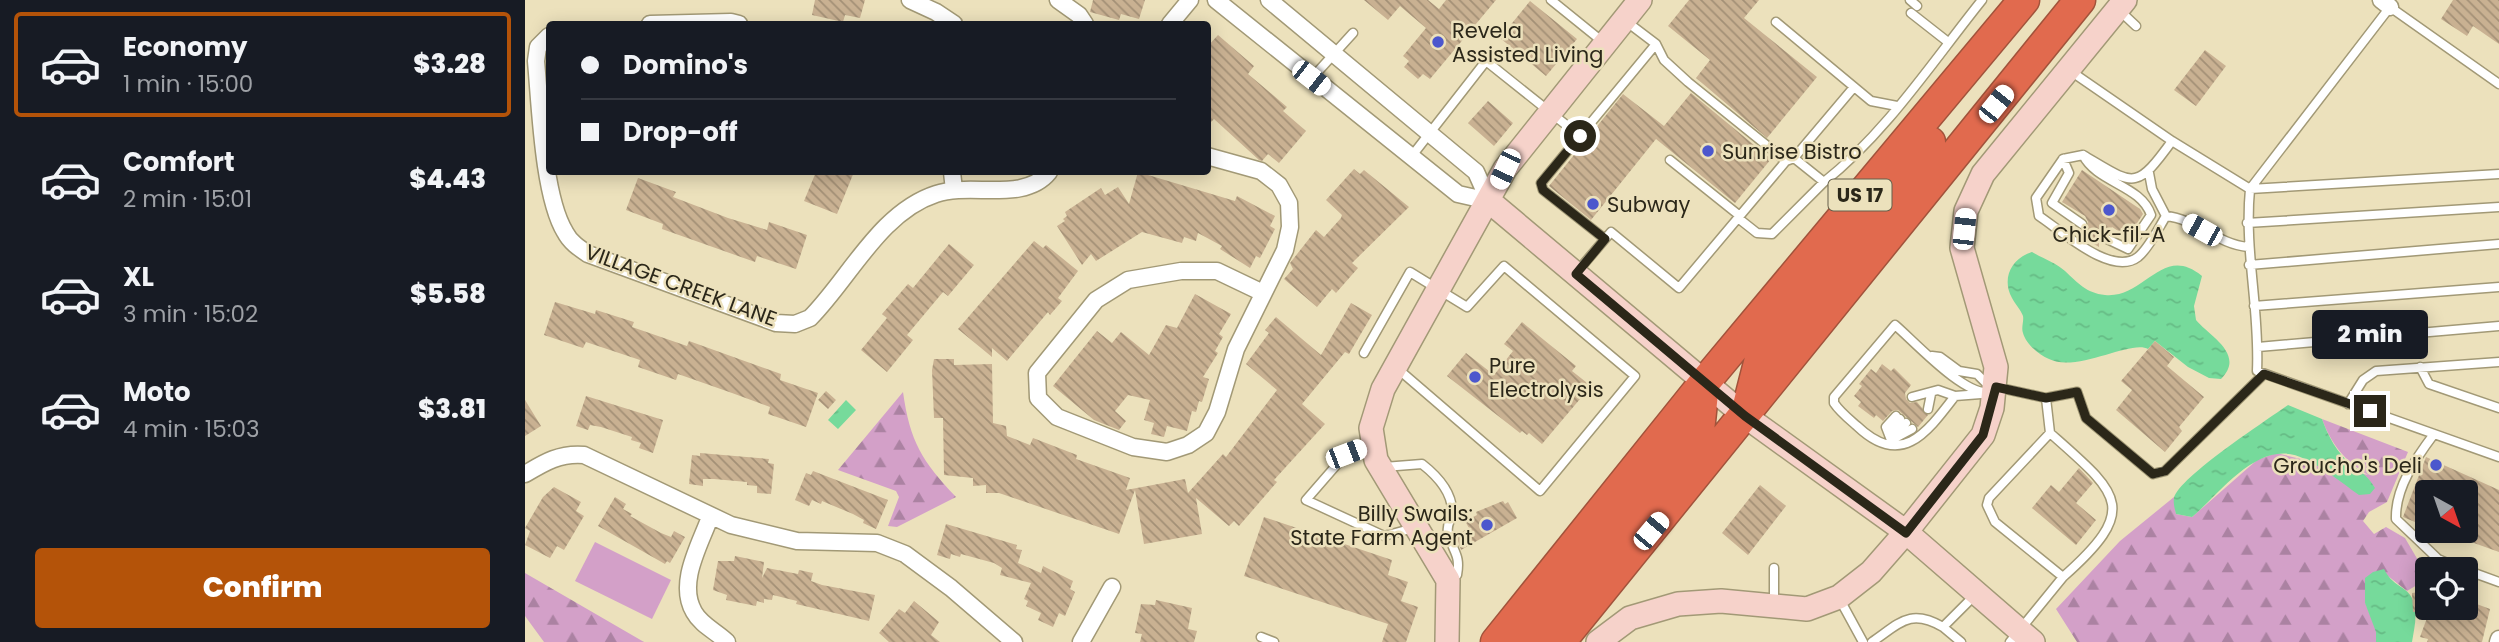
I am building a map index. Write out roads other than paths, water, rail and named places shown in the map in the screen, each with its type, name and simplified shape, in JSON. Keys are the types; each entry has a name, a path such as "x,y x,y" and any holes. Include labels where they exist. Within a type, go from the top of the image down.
{"highway":[{"name":"US 17","path":"1560,642 2080,0"},
{"name":"US 17","path":"1496,642 1704,383 2020,4"},
{"path":"1745,416 1762,351 1932,140 2020,4"},
{"path":"1530,642 1571,587 1696,438 1704,383"}],"street":[{"path":"910,0 950,21"},
{"path":"1058,0 1083,21"},
{"path":"1172,21 1190,0"},
{"path":"1216,0 1458,194 1489,201"},
{"path":"1269,0 1476,172 1489,201 1745,416 1906,533 1976,594 2020,638"},
{"path":"1447,642 1448,580 1381,467 1371,428 1383,389 1505,169 1640,0"},
{"path":"1598,642 1630,618 1678,604 1721,601 1807,609 1839,597 1871,572 1906,533 1983,435 1996,367 1962,248 1966,211 1983,173 2121,5"},
{"name":"VILLAGE CREEK LANE","path":"546,39 538,47 536,61 546,164"},
{"path":"1211,157 1261,171 1279,185 1289,203 1290,227 1285,250 1237,349 1217,412 1206,433 1188,445 1167,452 1133,447 1057,417 1038,398 1037,373 1096,300 1128,280 1181,271 1217,271 1263,293"},
{"name":"VILLAGE CREEK LANE","path":"549,175 564,231 588,254 776,323 795,324 810,318 824,304 883,230 935,194 954,190 1030,187 1045,175"},
{"path":"952,175 954,190"},
{"path":"525,474 552,458 568,454 584,455 710,517 797,541 877,542 905,554 951,588 1014,642"},
{"path":"710,517 687,582 688,596 694,612 727,642"},
{"path":"1081,642 1112,587"}],"lane":[{"path":"1551,0 1605,44"},
{"path":"1670,160 1757,233 1772,234 1824,182 1845,166 1982,0"},
{"path":"2499,84 2389,2 2250,189 2246,223 2258,347 2257,372 2499,457"},
{"path":"2121,5 2136,26"},
{"path":"1913,6 1948,42"},
{"path":"1624,20 1656,44 1664,60 1790,159 1824,182"},
{"path":"1776,22 1871,101 1897,106"},
{"path":"1311,78 1353,33"},
{"path":"1605,239 1543,190 1541,183 1656,44"},
{"path":"1411,158 1429,131 1486,61 1580,136"},
{"path":"2069,70 2172,141 2250,189 2499,174"},
{"path":"1576,274 1611,232 1679,288 1854,87"},
{"path":"2166,216 2140,255 2126,264 2110,263 2039,216 2036,198 2063,159 2083,155 2124,178 2149,173 2172,141"},
{"path":"2083,155 2088,166 2147,203 2151,215 2127,249 2105,238"},
{"path":"2063,159 2069,173 2052,203 2082,224"},
{"path":"2149,173 2152,189 2166,216"},
{"path":"2246,223 2499,207"},
{"path":"2166,216 2180,218 2229,245 2248,247"},
{"path":"2249,265 2499,244"},
{"path":"1364,353 1410,272 1467,307 1504,266 1635,376 1540,491 1396,368"},
{"path":"2254,306 2499,287"},
{"path":"1955,396 1923,436 1895,446 1889,442 1874,442 1837,408 1834,397 1895,325 1933,356 1940,356 1959,372 1977,373 1991,391"},
{"path":"2258,347 2499,326"},
{"path":"1933,356 1934,363 1955,380 1991,391 2046,398 2077,392 2086,418 2153,474 2165,471 2264,374"},
{"path":"2348,404 2363,380 2376,371 2499,362"},
{"path":"2420,367 2430,384 2499,408"},
{"path":"1931,394 1919,403 1938,390 1955,396 1991,391"},
{"path":"2020,638 2063,577 2103,539 2111,524 2110,493 2098,475 2050,433 2046,398"},
{"path":"1903,422 1889,442 1886,427 1903,422"},
{"path":"2050,433 1989,498 1987,505 1995,522 2063,577"},
{"path":"2434,434 2416,458 2396,509 2396,519 2436,557"},
{"path":"1374,444 1346,454 1306,500 1384,536 1416,527"},
{"path":"1381,467 1422,464 1438,478 1451,504 1453,514 1447,525 1448,535 1460,559 1457,575 1448,580"},
{"path":"1774,568 1774,606"},
{"path":"2478,574 2499,582"},
{"path":"1943,627 1976,594"},
{"path":"1839,597 1863,642"},
{"path":"1872,642 1909,617 1927,618 1961,642"},
{"path":"1261,637 1274,642"}],"water":[{"path":"2032,252 2061,268 2087,290 2105,295 2119,294 2164,269 2176,266 2188,268 2202,276 2194,306 2196,320 2223,346 2228,354 2228,370 2221,379 2209,378 2188,367 2155,341 2148,349 2130,348 2074,362 2061,362 2041,355 2025,337 2022,329 2023,316 2012,298 2008,283 2008,276 2014,264"},
{"path":"846,400 856,410 838,429 828,420"},
{"path":"2288,405 2322,419 2337,450 2365,475 2375,488 2370,494 2359,495 2305,459 2288,454 2273,455 2243,470 2192,517 2176,514 2174,498 2191,477 2225,449"},
{"path":"2384,569 2413,600 2415,614 2412,642 2376,642 2376,632 2365,603 2365,578"}],"place":[{"name":"Revela Assisted Living","path":"1438,42"},
{"name":"Sunrise Bistro","path":"1708,151"},
{"name":"Subway","path":"1593,204"},
{"name":"Chick-fil-A","path":"2109,210"},
{"name":"Pure Electrolysis","path":"1475,377"},
{"name":"Groucho's Deli","path":"2436,465"},
{"name":"Billy Swails: State Farm Agent","path":"1487,525"}]}
